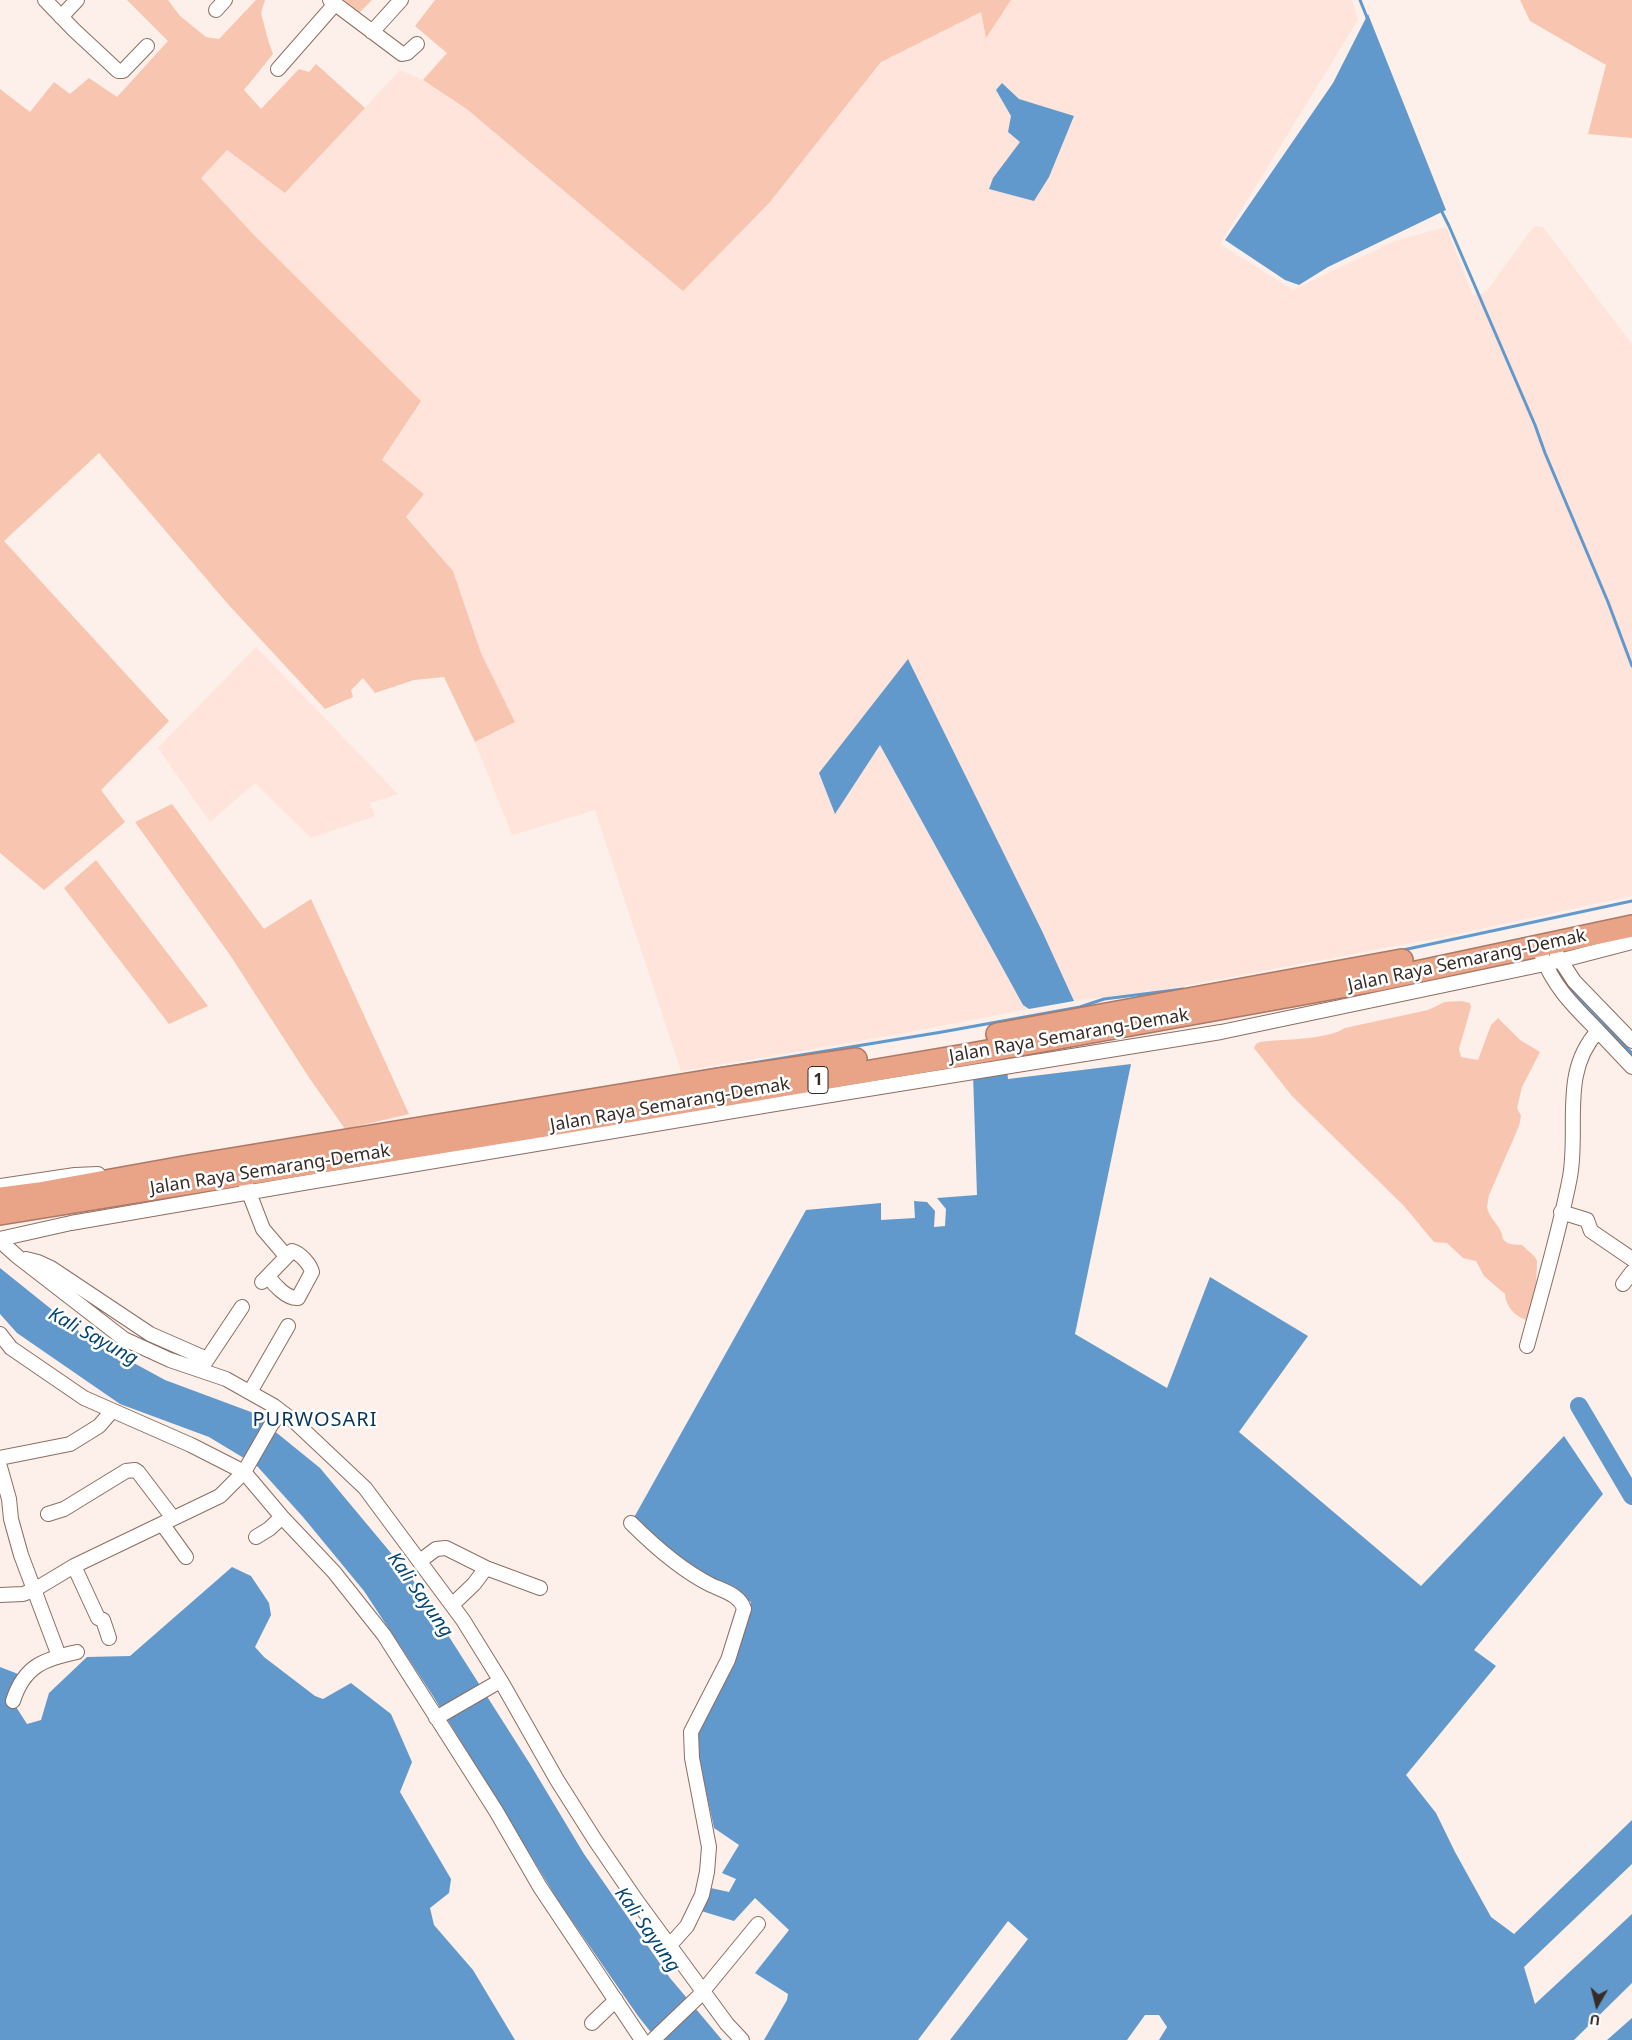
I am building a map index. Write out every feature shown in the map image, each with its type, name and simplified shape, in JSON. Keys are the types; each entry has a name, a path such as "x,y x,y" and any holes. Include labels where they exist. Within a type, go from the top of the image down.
{"highway":[{"name":"Jalan Raya Semarang-Demak","path":"0,1214 246,1184 544,1118 1376,966 1554,949 1632,911"},
{"name":"Jalan Raya Semarang-Demak","path":"0,1198 189,1166 544,1118 965,1055 1554,949 1632,926"}],"street":[{"path":"45,0 118,71 123,71 147,46"},
{"path":"61,17 77,0"},
{"path":"372,32 401,0"},
{"path":"278,69 332,2 402,54 407,53 417,44"},
{"path":"0,1240 246,1184 702,1116 1221,1032 1554,949 1632,942"},
{"path":"1554,949 1562,993 1598,1031 1624,1040"},
{"path":"1554,949 1597,994 1624,1040 1632,1067"},
{"path":"1210,1010 1221,1032"},
{"path":"1527,1346 1570,1175 1571,1105 1578,1063 1598,1031"},
{"path":"0,1186 88,1174 99,1174 121,1179"},
{"path":"246,1184 264,1229 286,1256"},
{"path":"1561,1212 1587,1220 1591,1231 1632,1259"},
{"path":"0,1240 18,1258 124,1339 170,1360 203,1364 274,1406 295,1422 365,1488 452,1605 557,1780 631,1893 670,1946 700,1993 742,2040"},
{"path":"296,1252 311,1269 310,1277 298,1298 288,1295 265,1279 286,1256 296,1252"},
{"path":"1623,1284 1632,1272"},
{"path":"203,1364 242,1308"},
{"path":"250,1392 288,1326"},
{"path":"0,1334 11,1348 84,1398 246,1468 282,1517 334,1572 384,1635 438,1716 540,1887 616,2000 650,2040 700,1993 758,1924"},
{"path":"0,1458 70,1444 100,1426 112,1411"},
{"path":"0,1595 23,1594 34,1590 74,1566 220,1496 246,1468 271,1425 281,1412"},
{"path":"0,1466 9,1499 5,1520 21,1555 59,1656"},
{"path":"48,1514 64,1509 126,1472 135,1470 168,1522 186,1558"},
{"path":"256,1537 269,1529 282,1517"},
{"path":"631,1523 676,1564 707,1583 738,1598 742,1602 744,1609 728,1660 691,1732 692,1758 709,1847 707,1872 702,1895 687,1926 670,1946"},
{"path":"420,1561 441,1547 461,1554 486,1568 540,1588"},
{"path":"74,1566 98,1618 103,1620 109,1638"},
{"path":"452,1605 474,1584 486,1568"},
{"path":"13,1701 20,1683 29,1672 45,1661 77,1652"},
{"path":"438,1716 499,1681"},
{"path":"592,2023 616,2000"}],"shaded area":[{"path":"127,0 168,0 180,16 206,37 219,39 256,0 265,0 261,13 273,54 244,90 261,109 299,69 309,72 316,64 365,108 285,193 227,150 201,178 254,235 421,401 382,460 424,494 406,517 453,571 481,653 515,722 475,742 444,677 414,680 375,693 363,678 351,690 353,697 325,709 227,603 99,453 4,541 169,721 101,790 125,822 44,890 0,853 0,89 30,112 54,82 70,94 89,78 117,97 168,41"},
{"path":"342,0 372,0 358,14"},
{"path":"435,0 1011,0 986,38 981,12 881,62 770,202 683,291 468,110 423,80 447,53 415,26"},
{"path":"1011,0 1352,0 1358,20 1220,244 1293,290 1395,241 1446,227 1473,296 1486,292 1534,226 1543,227 1632,344 1632,896 1443,937 1172,988 1074,1001 1042,931 908,659 819,774 836,813 880,745 1023,1005 1029,1009 872,1039 681,1071 595,810 512,835 475,742 515,722 481,653 453,571 406,517 424,494 382,460 421,401 254,235 201,177 227,150 285,193 400,70 423,80 468,110 770,202 881,62 981,12 986,37","holes":["1002,83 1019,99 1074,117 1049,177 1034,201 989,188 993,178 1020,142 1008,132 1011,116 996,90"]},
{"path":"1520,0 1632,0 1632,138 1588,134 1606,65 1530,21"},
{"path":"256,647 398,794 370,803 375,816 311,838 255,783 210,822 158,748"},
{"path":"172,804 264,929 311,899 409,1114 345,1129 310,1079 230,955 135,822"},
{"path":"96,860 208,1006 169,1024 64,888"},
{"path":"1461,1001 1470,1003 1471,1007 1459,1049 1461,1057 1478,1060 1491,1025 1498,1018 1520,1040 1540,1052 1522,1087 1517,1108 1521,1116 1519,1126 1489,1195 1487,1207 1489,1214 1502,1233 1504,1241 1510,1244 1522,1245 1537,1261 1536,1288 1530,1318 1526,1320 1512,1310 1507,1303 1505,1294 1484,1276 1476,1261 1463,1258 1447,1243 1434,1242 1404,1206 1292,1096 1254,1048 1260,1042 1328,1035 1345,1028 1428,1010 1445,1002"}],"water":[{"path":"1368,14 1446,210 1328,267 1299,285 1285,280 1225,240 1333,83"},
{"path":"1002,83 1019,99 1074,116 1049,177 1034,201 989,189 993,178 1020,142 1008,132 1011,116 996,90"},
{"path":"908,659 1042,931 1074,1001 1029,1009 1023,1005 880,745 835,814 819,773"},
{"path":"1557,966 1582,1000 1632,1051 1632,1063 1569,999 1552,968"},
{"path":"1131,1064 1075,1334 1167,1388 1210,1277 1308,1336 1239,1432 1421,1586 1564,1436 1603,1494 1474,1650 1496,1666 1406,1775 1436,1813 1491,1917 1514,1934 1632,1820 1632,1864 1524,1967 1535,2004 1632,1914 1632,1983 1574,2040 1159,2040 1167,2027 1159,2015 1145,2015 1127,2040 950,2040 1028,1939 1008,1921 918,2040 764,2040 787,2000 788,1994 755,1973 789,1930 755,1898 734,1921 698,1910 706,1887 729,1892 736,1879 722,1873 739,1845 714,1828 694,1736 731,1658 751,1602 707,1580 632,1521 806,1210 881,1203 881,1220 915,1218 914,1201 927,1202 935,1211 934,1227 945,1226 946,1209 937,1198 977,1195 973,1074 1007,1069 1008,1079"},
{"name":"Kali Sayung","path":"0,1268 86,1337 165,1380 251,1412 320,1468 411,1577 530,1764 584,1854 670,1978 722,2040 657,2040 638,2016 559,1902 433,1696 364,1591 303,1517 257,1466 209,1437 120,1404 17,1333 0,1314"},
{"path":"232,1567 251,1576 269,1603 271,1615 255,1647 264,1657 315,1696 323,1699 351,1683 391,1714 412,1762 400,1792 451,1879 449,1893 430,1908 434,1925 473,1970 515,2040 0,2040 0,1667 18,1674 11,1699 27,1724 41,1720 49,1693 87,1657 130,1656"},
{"path":"1632,2018 1632,2040 1607,2040"}],"waterway":[{"path":"1360,0 1368,20"},
{"path":"1440,208 1535,425 1608,602 1632,666"},
{"path":"1403,950 1632,901"},
{"path":"704,1071 942,1032 1080,1007 1104,999 1183,989"},
{"path":"1579,1406 1632,1496"}],"district":[{"name":"PURWOSARI","path":"315,1420"}]}
